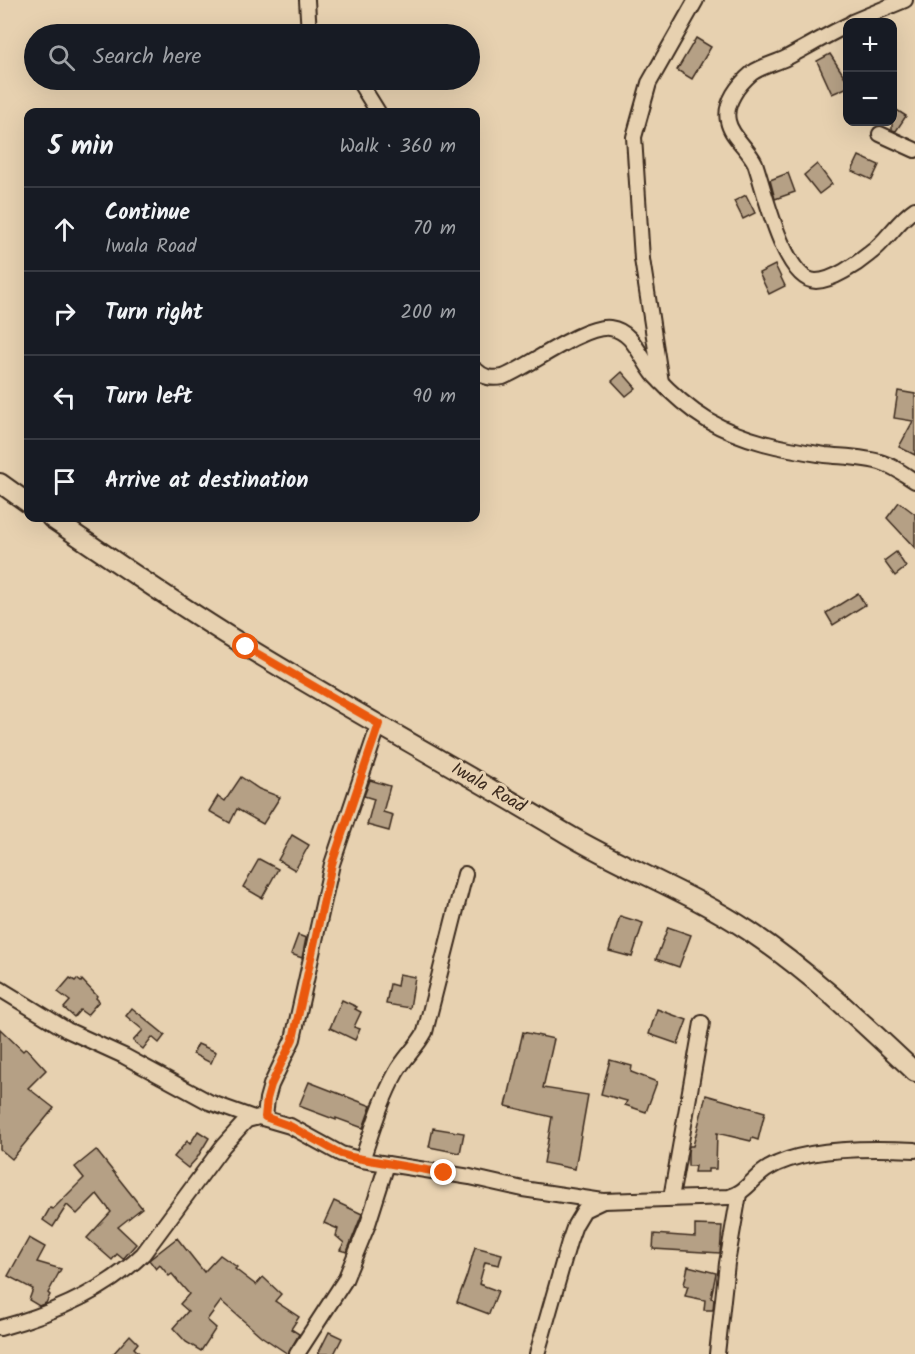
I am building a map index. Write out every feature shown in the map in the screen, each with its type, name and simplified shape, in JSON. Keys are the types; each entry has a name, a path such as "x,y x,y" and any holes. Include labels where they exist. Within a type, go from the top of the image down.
{"street":[{"path":"307,0 308,24"},
{"path":"661,382 642,260 634,137 649,83 696,0"},
{"path":"862,18 905,0"},
{"path":"843,28 754,72 742,83 728,104 728,124 732,133 751,154 786,253 797,271 807,279 816,281 848,269 871,254 906,215 915,209"},
{"path":"364,90 376,108"},
{"path":"880,134 915,150"},
{"path":"480,374 493,378 503,377 562,345 603,327 614,328 630,338 646,364 661,382 706,419 747,438 797,450 882,463 915,481"},
{"path":"0,483 24,499"},
{"name":"Iwala Road","path":"57,522 206,622 604,856 677,890 749,931 834,996 915,1072"},
{"path":"0,1328 28,1319 96,1290 132,1264 143,1254 223,1146 242,1125 259,1118 271,1085 293,1039 332,864 379,724"},
{"path":"362,1160 397,1070 420,1042 425,1032 465,874"},
{"path":"0,989 67,1030 124,1056 209,1102 290,1126 341,1154 362,1160 470,1177 523,1189 603,1201 729,1197 739,1194 769,1168 786,1161 833,1152 915,1150"},
{"path":"671,1198 702,1023"},
{"path":"297,1354 345,1280 368,1224 387,1164"},
{"path":"717,1354 727,1263 739,1194"},
{"path":"537,1354 568,1242 575,1225 584,1210 603,1201"}],"building":[{"path":"696,38 711,47 692,79 677,70"},
{"path":"830,54 843,74 843,89 832,94 817,61"},
{"path":"897,110 906,116 896,131 892,130 892,126 897,126"},
{"path":"859,156 879,165 872,180 852,171"},
{"path":"817,164 832,184 819,194 804,175"},
{"path":"788,173 795,192 775,199 770,180"},
{"path":"746,195 755,213 743,219 734,201"},
{"path":"775,265 785,286 769,294 759,273"},
{"path":"622,372 636,388 626,396 612,381"},
{"path":"898,391 915,394 915,455 899,447 913,421 894,418"},
{"path":"899,502 915,514 915,548 887,518"},
{"path":"896,552 906,567 895,576 884,561"},
{"path":"858,593 865,605 833,625 826,613"},
{"path":"241,777 259,789 280,797 263,824 237,809 230,823 209,811 218,796 225,801"},
{"path":"370,780 390,786 383,812 393,815 389,831 367,825 374,799 364,796"},
{"path":"292,835 309,845 295,870 278,860"},
{"path":"259,859 278,869 262,898 243,887"},
{"path":"620,916 643,923 632,957 609,951"},
{"path":"668,927 691,935 679,967 656,959"},
{"path":"298,935 306,938 302,958 291,954"},
{"path":"399,974 415,977 410,1008 386,1004 390,984 397,986"},
{"path":"70,978 81,982 82,980 97,996 99,1001 87,1015 80,1010 74,1017 64,1008 70,1001 58,992"},
{"path":"342,1000 357,1007 355,1009 361,1012 354,1027 360,1029 355,1040 330,1028"},
{"path":"132,1008 165,1035 159,1043 152,1037 143,1049 133,1041 143,1030 126,1016"},
{"path":"657,1009 687,1020 678,1044 649,1034"},
{"path":"0,1029 23,1051 26,1048 46,1070 28,1088 54,1108 12,1159 0,1149"},
{"path":"523,1032 554,1039 543,1088 588,1095 575,1169 544,1163 552,1117 506,1106"},
{"path":"198,1044 216,1052 211,1063 193,1054"},
{"path":"610,1060 632,1066 631,1072 657,1082 646,1112 625,1105 627,1101 601,1094"},
{"path":"309,1082 371,1106 363,1128 299,1106"},
{"path":"706,1095 765,1112 758,1140 752,1138 751,1141 717,1133 716,1169 708,1169 708,1172 694,1172 695,1166 688,1166 688,1152 689,1146 693,1146"},
{"path":"433,1128 464,1133 460,1153 429,1147"},
{"path":"198,1131 209,1138 188,1168 174,1157 187,1141 190,1144"},
{"path":"96,1150 142,1208 118,1227 136,1244 123,1259 117,1254 112,1260 87,1238 111,1212 97,1194 77,1214 67,1205 53,1227 43,1220 50,1208 53,1209 84,1178 75,1167"},
{"path":"334,1201 362,1214 347,1252 340,1250 344,1243 336,1236 338,1229 324,1223"},
{"path":"695,1225 722,1226 720,1253 653,1249 654,1234 695,1237"},
{"path":"29,1238 45,1247 37,1262 61,1269 48,1293 50,1295 46,1303 39,1306 29,1300 33,1289 8,1276"},
{"path":"177,1238 204,1272 220,1255 256,1285 263,1277 281,1294 275,1301 299,1317 291,1329 299,1334 288,1354 261,1336 221,1301 207,1320 216,1328 201,1351 186,1342 173,1328 188,1311 180,1304 189,1294 172,1274 169,1276 160,1265 156,1269 149,1260"},
{"path":"475,1247 502,1254 499,1265 485,1262 479,1284 498,1291 489,1314 457,1302"},
{"path":"688,1266 716,1273 711,1298 714,1299 713,1310 704,1310 705,1300 685,1296 688,1286 684,1285"},
{"path":"329,1332 342,1338 334,1354 318,1354"},
{"path":"130,1335 138,1343 134,1348 140,1354 113,1354"}],"route":[{"path":"246,647 379,724 332,864 293,1039 271,1085 265,1117 290,1126 341,1154 362,1160 444,1173"}]}
